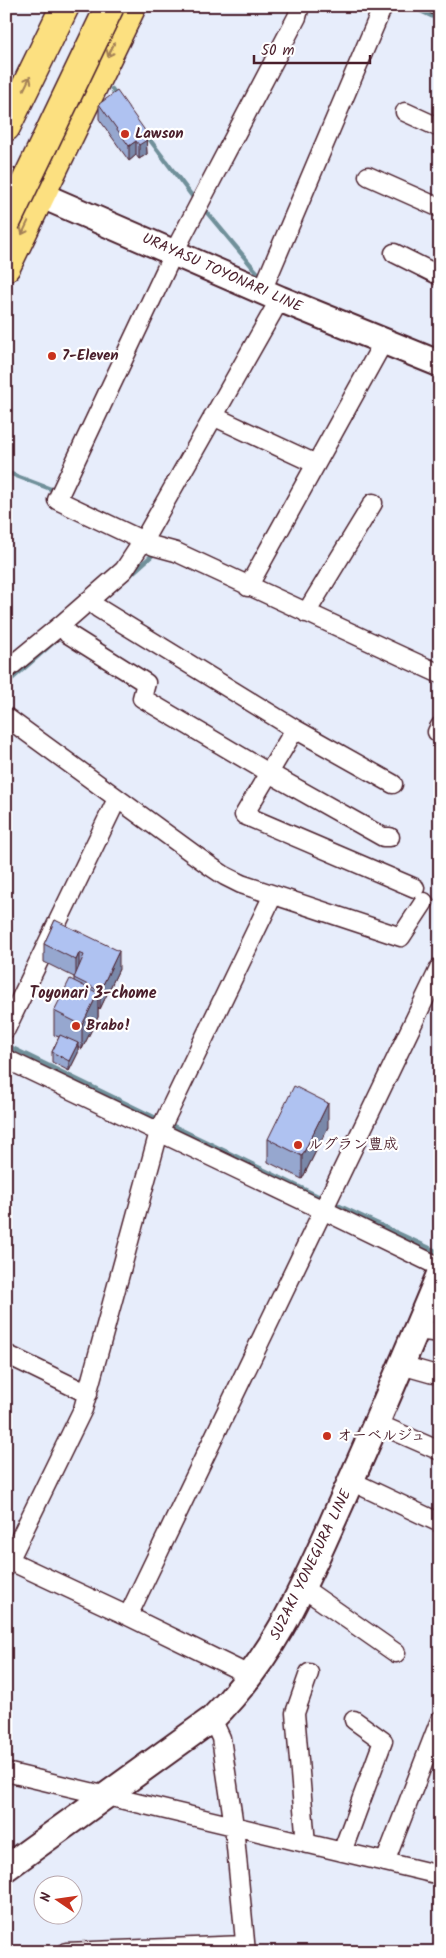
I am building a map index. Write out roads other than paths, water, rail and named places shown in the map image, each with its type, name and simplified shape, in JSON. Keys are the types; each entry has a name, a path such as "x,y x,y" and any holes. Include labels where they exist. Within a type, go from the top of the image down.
{"highway":[{"path":"6,127 65,6"},
{"path":"6,184 89,6"},
{"path":"6,223 110,6"},
{"path":"6,267 132,6"}],"main road":[{"name":"URAYASU TOYONARI LINE","path":"6,180 271,295 440,364"},
{"name":"SUZAKI YONEGURA LINE","path":"6,1868 212,1719 233,1699 252,1676 276,1639 303,1588 401,1365 428,1331 440,1273"}],"street":[{"path":"300,6 297,17 174,252 57,500 176,552 248,587 440,674"},
{"path":"6,670 64,629 94,604 151,541 271,295 383,6"},
{"path":"405,112 440,128"},
{"path":"368,176 440,208"},
{"path":"394,253 440,276"},
{"path":"248,587 384,341"},
{"path":"213,416 316,464"},
{"path":"306,613 373,503"},
{"path":"94,604 295,729 393,784"},
{"path":"64,629 146,683 142,698 269,773 384,837 390,836"},
{"path":"6,717 117,800 225,876 273,895 401,937 419,895 244,815 295,729"},
{"path":"440,726 437,732 440,734"},
{"path":"6,1029 117,800"},
{"path":"252,1676 128,1616 7,1562 84,1409 162,1125 273,895"},
{"path":"128,1616 440,967"},
{"path":"6,1059 162,1125 326,1203 440,1267"},
{"path":"6,1354 88,1394"},
{"path":"401,1365 433,1374 440,1372"},
{"path":"376,1423 440,1451"},
{"path":"351,1481 440,1523"},
{"path":"303,1588 396,1652"},
{"path":"306,1844 295,1713 309,1673"},
{"path":"66,1952 246,1948 234,1826 221,1738 212,1719"},
{"path":"342,1852 383,1742 354,1720"},
{"path":"385,1862 440,1720"},
{"path":"6,1772 440,1875"}],"waterway":[{"path":"410,6 440,20"},
{"path":"112,89 118,98"},
{"path":"144,132 195,200"},
{"path":"205,210 261,277"},
{"path":"6,472 56,491"},
{"path":"129,576 157,551"},
{"path":"6,684 54,642"},
{"path":"6,1045 160,1120"},
{"path":"167,1123 324,1199"},
{"path":"331,1202 438,1252"}],"place":[{"name":"Lawson","path":"125,134"},
{"name":"7-Eleven","path":"52,356"},
{"name":"Brabo!","path":"76,1026"},
{"name":"ルグラン豊成","path":"298,1145"},
{"name":"オーベルジュ","path":"327,1436"}],"district":[{"name":"Toyonari 3-chome","path":"93,993"}]}
